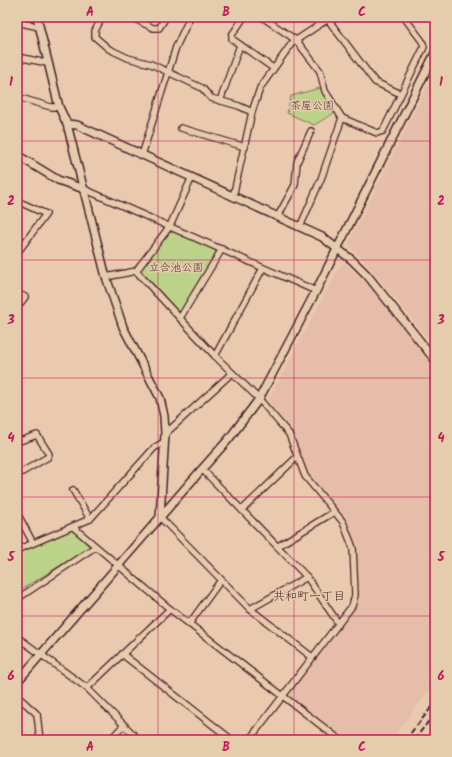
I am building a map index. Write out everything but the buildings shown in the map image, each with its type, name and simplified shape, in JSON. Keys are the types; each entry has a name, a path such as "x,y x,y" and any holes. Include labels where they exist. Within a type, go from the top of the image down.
{"street":[{"path":"37,17 59,106 67,124 106,277 123,327 160,398 164,416 160,517 250,609 312,657"},
{"path":"102,17 95,30 95,36 110,49 128,58 151,64 202,88 211,98 239,106 252,112"},
{"path":"131,17 153,28 159,28 166,17"},
{"path":"142,155 176,47 190,17"},
{"path":"244,17 232,35 232,39 273,68"},
{"path":"262,17 296,40 320,71 325,91 342,118 376,133 383,130 424,47 422,41 404,17"},
{"path":"233,197 252,112 260,88 292,43 328,18 375,82 401,94"},
{"path":"17,22 39,26"},
{"path":"220,101 240,45"},
{"path":"17,682 228,440 259,399 338,248 435,53"},
{"path":"17,57 48,63"},
{"path":"17,97 51,107 59,106"},
{"path":"300,227 321,179 342,118"},
{"path":"67,124 77,126 322,237 338,248 367,275 435,360"},
{"path":"181,128 244,147"},
{"path":"278,216 295,185 297,162 311,131"},
{"path":"17,155 58,180 84,189 170,226 316,291"},
{"path":"106,277 136,271 170,226 192,177"},
{"path":"17,201 46,214 18,251"},
{"path":"180,318 222,249"},
{"path":"215,356 263,268"},
{"path":"136,271 215,356 259,399 289,434 304,476 343,522 353,548 355,595 352,606 249,740"},
{"path":"17,293 25,297 17,308"},
{"path":"17,550 90,519 154,448 232,373"},
{"path":"17,442 37,435 49,454 48,457 17,475"},
{"path":"242,510 298,457"},
{"path":"202,469 307,577 338,623"},
{"path":"73,490 90,519"},
{"path":"278,546 334,512"},
{"path":"17,514 33,543"},
{"path":"73,527 117,566 170,609 340,740"},
{"path":"17,599 95,547"},
{"path":"250,609 307,577"},
{"path":"189,624 221,580"},
{"path":"87,688 170,609"},
{"path":"17,637 87,688 139,740"},
{"path":"122,654 232,740"},
{"path":"17,696 37,714 40,740"},
{"path":"110,740 124,725"}],"shaded area":[{"path":"435,70 435,348 366,263 350,247 349,242"},
{"path":"345,263 370,286 435,369 435,683 391,740 347,740 290,696 291,692 356,605 359,594 355,545 346,520 307,474 291,431 267,402 341,264"}],"green space":[{"name":"茶屋公園","path":"320,88 336,112 314,125 287,113 291,96"},
{"name":"立合池公園","path":"174,232 215,250 216,253 181,311 178,311 142,272 141,268 169,233"},
{"path":"72,530 90,547 17,592 17,553"}],"railway":[{"path":"405,740 435,703"},
{"path":"414,740 435,713"}],"district":[{"name":"共和町一丁目","path":"309,596"}]}
